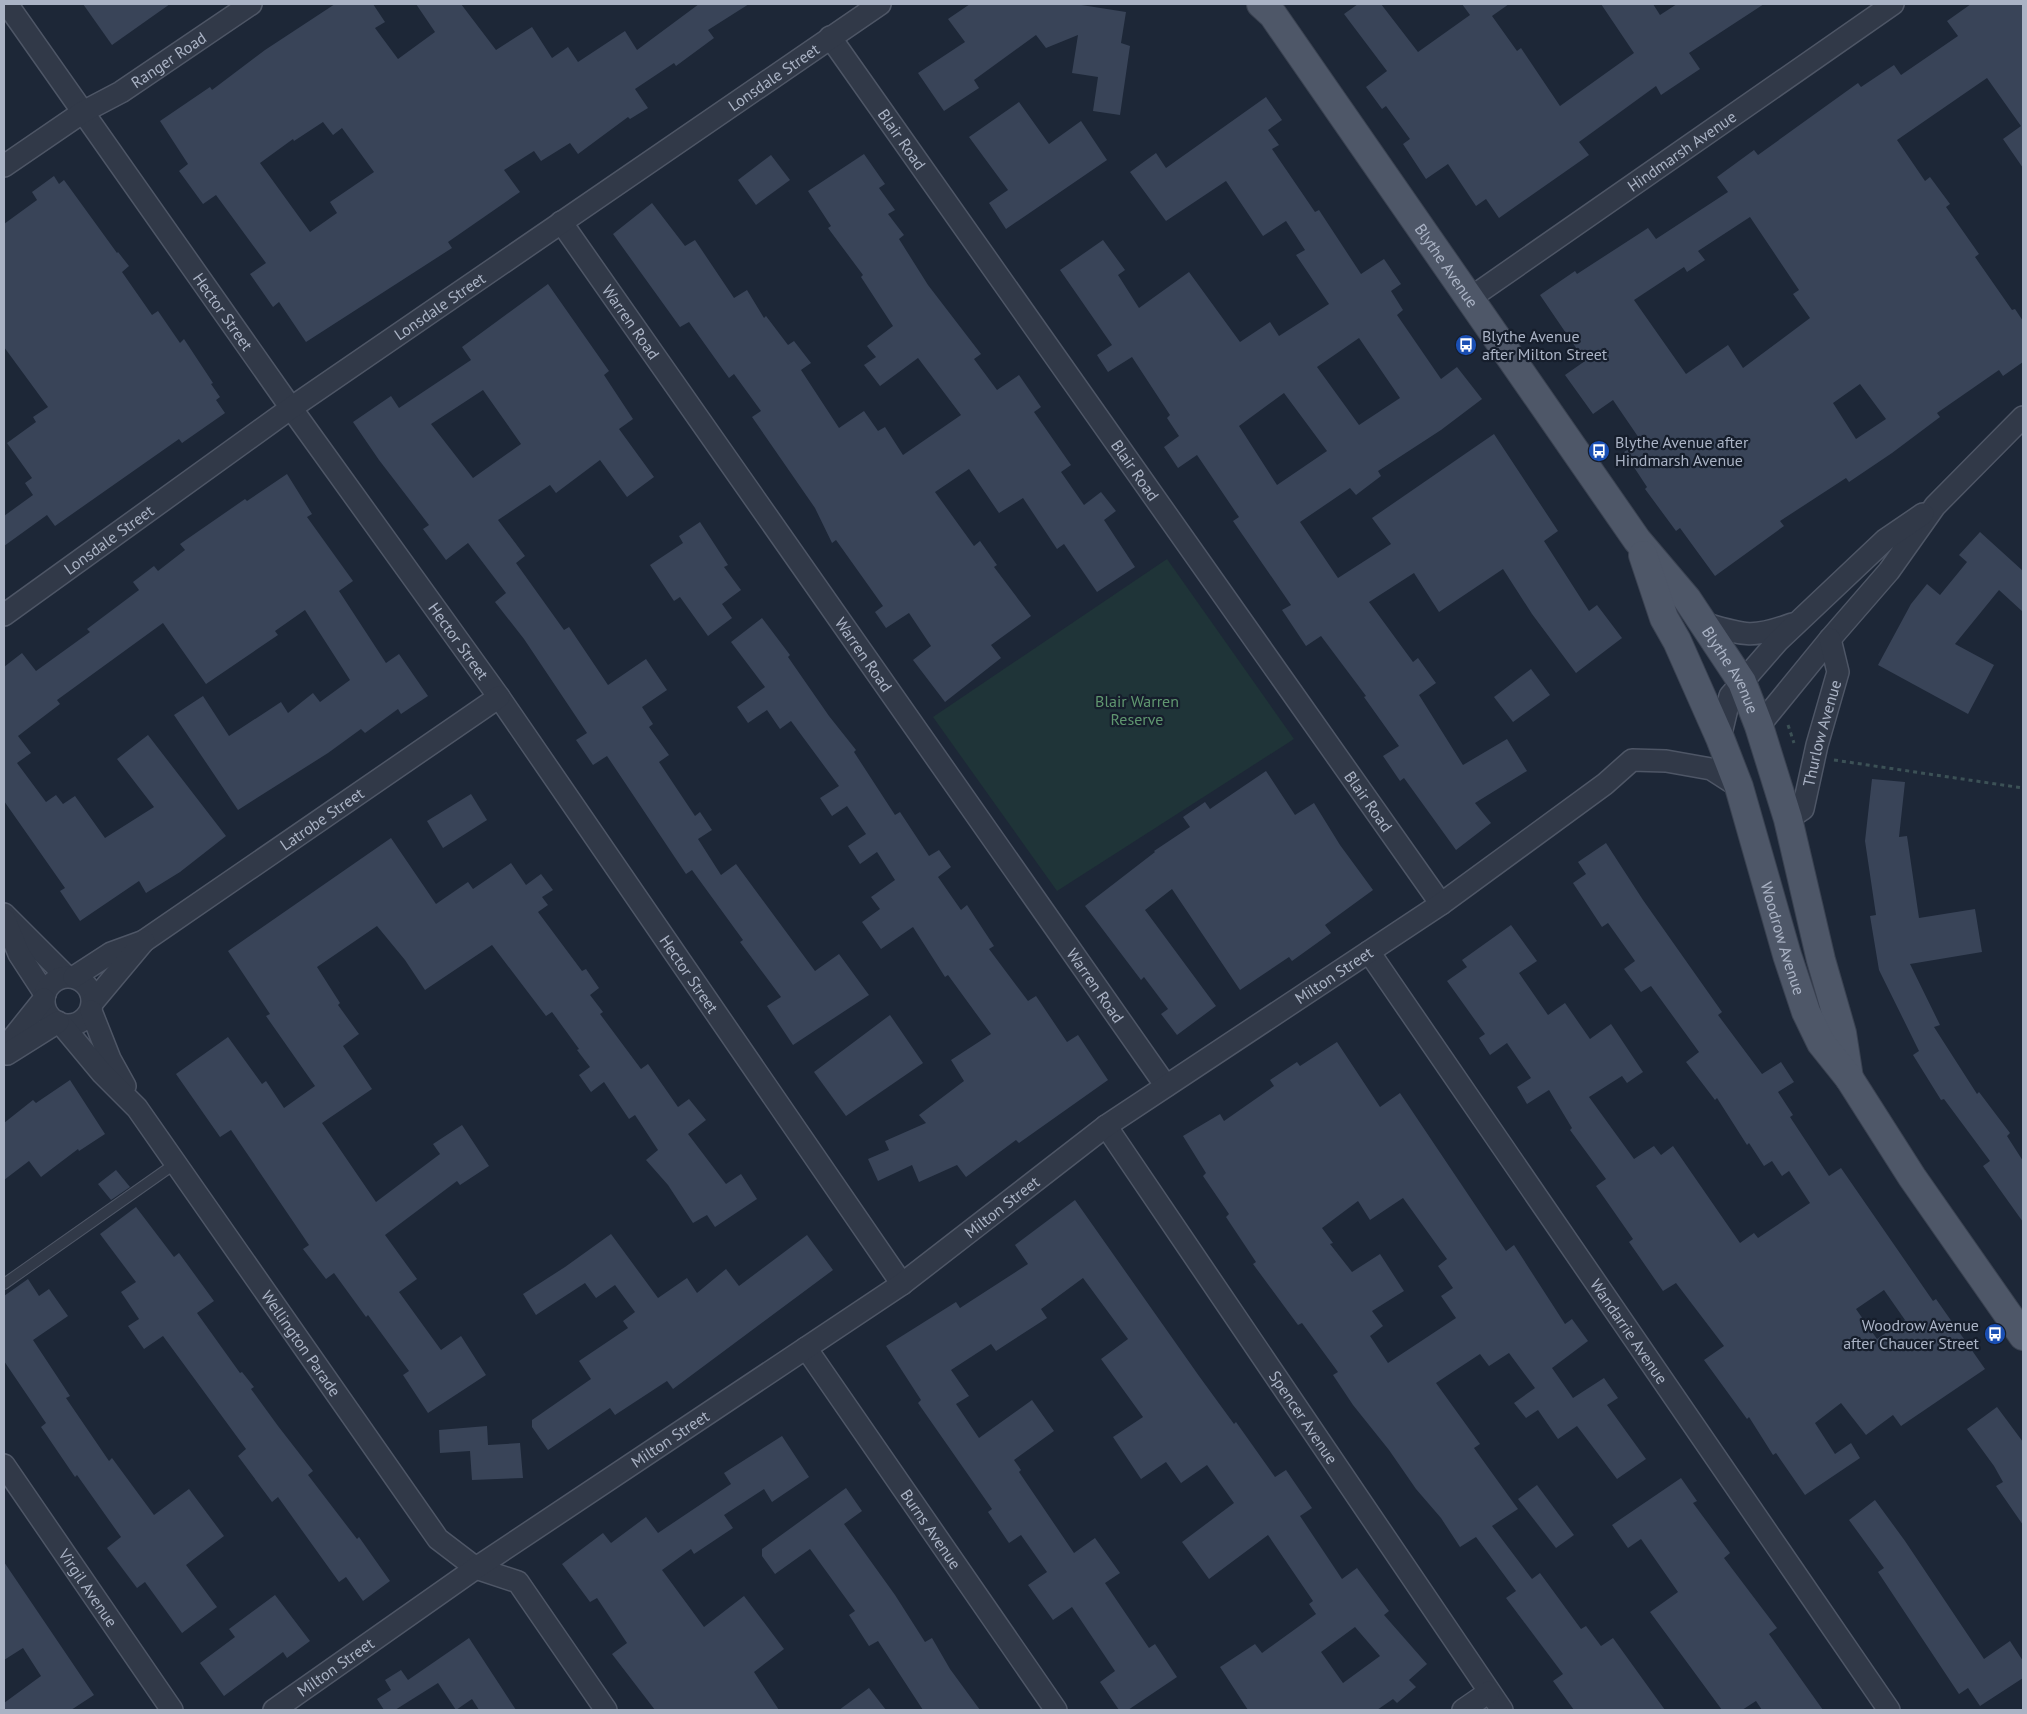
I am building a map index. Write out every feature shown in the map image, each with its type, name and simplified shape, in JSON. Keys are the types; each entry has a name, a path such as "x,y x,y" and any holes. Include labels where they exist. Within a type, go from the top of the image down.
{"main road":[{"name":"Blythe Avenue","path":"1268,8 1637,540 1687,599 1742,682 1759,726 1788,819"},
{"name":"Blythe Avenue","path":"1637,540 1664,618 1677,641 1720,738 1739,787"},
{"name":"Woodrow Avenue","path":"1739,787 1787,955 1806,1012 1821,1043 1849,1078 1912,1177 2023,1336"},
{"name":"Woodrow Avenue","path":"1788,819 1822,960 1842,1033 1849,1078"}],"street":[{"name":"Hector Street","path":"7,4 291,408 499,697 902,1284"},
{"name":"Ranger Road","path":"4,166 83,112 121,92 251,4"},
{"name":"Lonsdale Street","path":"4,615 291,408 880,4"},
{"name":"Hindmarsh Avenue","path":"1470,299 1892,4"},
{"name":"Blair Road","path":"830,37 1441,904"},
{"name":"Warren Road","path":"561,222 1166,1086"},
{"name":"Thurlow Avenue","path":"1759,726 1830,639 1889,571 1935,506 2023,417"},
{"name":"Thurlow Avenue","path":"1720,738 1730,696 1797,622 1885,540 1935,506"},
{"name":"Thurlow Avenue","path":"1703,623 1740,634 1766,634 1797,622"},
{"name":"Thurlow Avenue","path":"1788,819 1803,810 1817,745 1838,672 1830,639"},
{"name":"Latrobe Street","path":"70,976 111,953 144,941 499,697"},
{"name":"Milton Street","path":"274,1710 476,1568 902,1284 1106,1126 1441,904 1605,784 1632,760 1666,762 1711,769 1739,787"},
{"path":"4,914 70,976 88,986 92,1007 79,1023 60,1024 4,1056"},
{"path":"4,918 19,954 44,997 48,1015 60,1024"},
{"name":"Latrobe Street","path":"92,1007 144,941"},
{"name":"Wandarrie Avenue","path":"1369,952 1889,1710"},
{"path":"4,1050 44,997 50,983 70,976"},
{"name":"Wellington Parade","path":"92,1007 110,1059 137,1108 438,1539 476,1568 518,1582 606,1710"},
{"name":"Wellington Parade","path":"60,1024 102,1073 137,1108"},
{"name":"Spencer Avenue","path":"1106,1126 1502,1710"},
{"name":"Burns Avenue","path":"806,1348 1056,1710"},
{"name":"Virgil Avenue","path":"4,1465 172,1710"},
{"path":"1463,1710 1489,1692"}],"lane":[{"path":"4,1284 176,1163"}],"path":[{"path":"1786,717 1794,742 1798,745"},
{"path":"1828,759 2023,788"}],"green space":[{"name":"Blair Warren Reserve","path":"1167,559 1294,739 1057,891 933,717"}],"building":[{"path":"83,4 170,4 112,45"},
{"path":"335,4 373,4 385,22 375,28 398,59 435,32 416,4 461,4 496,50 532,27 552,58 568,47 578,62 625,31 637,50 699,4 749,4 708,30 714,38 676,66 674,63 635,89 648,108 630,119 628,117 578,154 570,143 541,161 534,151 504,170 520,192 448,242 452,248 306,342 279,302 273,307 250,274 266,263 216,195 203,204 179,171 188,164 160,121 210,87 212,90 265,50","holes":["323,122 333,135 342,128 374,172 330,202 337,213 310,232 260,163 293,139 294,141"]},
{"path":"970,4 1075,4 1126,12 1121,43 1130,46 1120,115 1093,111 1098,77 1072,73 1078,35 1046,48 1036,35 974,80 979,88 944,111 918,73 965,42 948,19"},
{"path":"1358,4 1381,4 1418,52 1470,15 1462,4 1509,4 1492,16 1517,51 1521,48 1560,106 1634,53 1601,4 1653,4 1660,15 1677,4 1764,4 1689,53 1700,69 1661,95 1656,86 1579,142 1589,155 1499,218 1486,199 1476,206 1448,164 1426,179 1403,144 1410,139 1386,106 1382,109 1366,87 1387,71 1344,14"},
{"path":"1971,4 2023,4 2023,168 2003,139 2021,126 1987,78 1897,140 1925,181 1930,177 1950,204 1946,207 1979,254 1975,257 2012,310 2015,309 2023,321 2023,362 2003,376 1999,370 1937,413 1940,417 1892,453 1849,482 1846,478 1780,521 1784,526 1715,576 1680,528 1676,531 1645,489 1647,487 1624,452 1641,441 1613,400 1593,414 1565,375 1585,361 1540,295 1575,271 1577,274 1648,228 1656,239 1728,192 1717,177 1754,150 1758,155 1858,83 1861,87 1894,65 1901,75 1958,36 1947,21","holes":["1750,217 1799,290 1793,294 1810,318 1743,368 1728,345 1686,374 1634,300 1684,267 1687,272 1705,260 1698,251","1860,384 1886,419 1856,439 1833,403"]},
{"path":"1266,97 1282,120 1268,130 1279,145 1272,149 1315,212 1319,210 1361,274 1384,259 1401,284 1391,291 1403,310 1397,315 1441,379 1457,367 1482,399 1441,430 1378,471 1381,476 1356,495 1350,488 1300,522 1338,578 1391,544 1372,518 1494,434 1558,531 1544,541 1589,611 1597,605 1622,638 1576,673 1532,614 1503,569 1439,612 1414,573 1369,602 1413,662 1418,658 1436,683 1419,695 1463,765 1507,739 1527,771 1475,803 1491,823 1456,850 1404,778 1400,781 1383,756 1399,746 1364,697 1366,696 1321,636 1306,646 1282,610 1291,605 1233,521 1239,517 1197,455 1178,468 1164,447 1179,436 1167,418 1170,415 1132,357 1108,372 1097,355 1112,345 1060,270 1103,240 1125,270 1118,275 1139,308 1189,272 1240,342 1270,322 1279,336 1329,304 1296,255 1305,250 1286,221 1263,236 1226,181 1166,221 1130,172 1156,153 1166,168","holes":["1359,338 1400,398 1359,425 1317,367","1284,393 1327,451 1277,485 1239,426"]},
{"path":"1019,102 1049,144 1081,121 1107,160 1006,229 989,203 1008,190 969,137"},
{"path":"864,154 885,184 879,188 895,210 888,214 904,235 899,239 928,285 981,354 974,359 997,390 1019,375 1041,407 1034,412 1071,465 1061,472 1084,505 1101,492 1116,511 1104,520 1135,567 1097,592 1064,544 1057,549 1023,498 999,513 969,469 935,492 974,546 980,541 997,565 994,567 1031,616 991,645 1001,658 945,702 913,660 931,646 909,613 886,628 875,612 883,606 836,540 832,543 815,508 752,417 761,411 734,374 729,378 689,322 680,327 613,234 652,203 685,246 695,240 734,298 747,290 764,318 766,316 788,345 794,341 811,363 801,370 839,428 864,411 878,431 885,427 903,455 961,415 918,358 880,386 864,365 876,357 867,346 893,326 861,277 863,275 828,228 831,226 808,191"},
{"path":"771,155 790,180 756,205 738,180"},
{"path":"54,176 59,184 64,180 117,253 129,266 122,272 152,315 158,311 180,343 184,339 213,383 211,384 220,397 216,400 225,413 182,443 179,439 55,526 47,515 4,546 4,516 33,495 25,483 32,478 7,443 36,422 33,417 48,407 4,347 4,224 37,200 32,192"},
{"path":"548,284 609,371 604,375 633,419 619,429 654,477 627,497 600,460 556,493 550,485 498,520 525,556 516,563 564,630 569,627 608,685 646,659 667,690 642,707 653,724 649,727 669,755 659,762 695,816 700,812 712,830 698,839 721,875 736,864 815,971 839,954 869,995 793,1045 767,1006 781,997 740,942 743,940 692,870 686,874 607,756 593,765 576,740 587,733 524,639 495,602 506,593 468,543 446,560 423,529 429,525 379,460 353,422 391,396 399,408 471,360 462,347","holes":["483,390 521,444 473,478 431,424"]},
{"path":"287,474 312,514 307,517 353,581 339,591 386,663 399,654 428,696 401,714 398,709 365,733 361,729 328,753 238,810 174,715 203,696 229,736 281,702 288,713 313,693 320,702 350,680 305,610 275,631 278,635 206,684 163,623 57,700 60,704 18,736 31,753 17,763 46,802 56,795 63,804 75,796 105,838 154,807 117,759 148,735 226,836 180,872 146,893 139,881 80,921 60,891 65,888 4,801 4,667 22,653 36,671 90,632 87,629 139,590 133,582 154,566 158,571 185,550 180,544 245,499 247,501"},
{"path":"700,522 728,565 724,567 741,590 722,604 732,618 708,636 680,597 674,601 650,565 683,543 679,536"},
{"path":"1980,532 2023,571 2023,612 1999,590 1955,644 1994,665 1968,714 1878,665 1911,604 1927,584 1940,595 1967,562 1959,555"},
{"path":"762,618 790,655 788,657 829,716 856,750 854,752 895,815 900,812 929,856 939,850 951,867 938,877 961,910 967,905 994,946 989,949 1028,1001 1036,996 1067,1042 1078,1035 1108,1080 1019,1143 1016,1140 966,1177 957,1165 919,1182 912,1165 878,1181 868,1159 889,1150 885,1141 926,1123 919,1115 964,1081 951,1060 991,1034 948,975 945,977 913,927 881,949 862,922 880,909 871,897 895,880 877,852 860,864 848,846 866,834 847,806 832,816 820,798 839,786 791,721 780,729 767,710 748,723 737,707 765,687 731,642"},
{"path":"1531,669 1550,695 1513,722 1494,697"},
{"path":"1266,771 1295,815 1314,803 1340,845 1373,890 1325,925 1331,933 1292,961 1289,957 1240,990 1172,889 1145,910 1216,1006 1177,1035 1161,1014 1168,1009 1144,977 1141,980 1085,906 1154,851 1190,827 1183,817 1205,802 1210,809"},
{"path":"1872,779 1905,782 1899,837 1907,836 1919,918 1975,909 1982,952 1910,964 1940,1025 1934,1027 1977,1094 1979,1092 2010,1133 2007,1136 2023,1161 2023,1222 1983,1166 1990,1161 1944,1099 1941,1100 1913,1055 1919,1051 1879,970 1870,916 1876,915 1865,841"},
{"path":"471,794 487,820 443,848 427,821"},
{"path":"391,838 436,904 468,882 473,889 511,863 526,885 541,874 553,890 542,897 548,905 538,912 582,971 586,969 599,988 590,995 603,1012 600,1014 641,1069 648,1064 678,1107 689,1099 706,1120 688,1134 726,1184 741,1174 757,1199 715,1227 707,1215 693,1223 668,1185 646,1160 658,1150 635,1115 629,1119 604,1082 591,1092 579,1075 590,1067 577,1050 579,1049 552,1012 546,1016 492,945 425,990 405,960 377,926 317,967 340,1003 338,1005 359,1034 343,1046 372,1089 322,1123 376,1202 440,1154 433,1144 462,1125 489,1166 460,1185 457,1181 385,1235 417,1279 399,1292 441,1350 461,1336 486,1375 428,1413 403,1375 409,1371 368,1315 366,1317 334,1273 326,1279 303,1249 309,1245 231,1130 220,1137 176,1074 228,1037 262,1084 266,1081 284,1108 315,1086 266,1016 270,1014 228,951"},
{"path":"1606,843 1643,900 1722,1012 1718,1015 1762,1074 1781,1062 1794,1082 1778,1092 1793,1115 1790,1117 1829,1176 1841,1168 1933,1301 1936,1299 1985,1369 1901,1426 1893,1415 1866,1435 1841,1403 1815,1423 1835,1454 1851,1443 1860,1458 1805,1495 1776,1453 1773,1455 1749,1417 1747,1419 1704,1360 1724,1346 1676,1283 1663,1291 1629,1242 1633,1239 1596,1186 1606,1179 1570,1130 1572,1128 1549,1090 1527,1104 1517,1087 1531,1078 1507,1043 1490,1055 1479,1038 1485,1034 1447,981 1467,967 1462,960 1511,925 1537,961 1519,973 1548,1015 1565,1003 1590,1039 1611,1024 1643,1072 1627,1083 1622,1076 1589,1097 1634,1159 1654,1146 1661,1155 1673,1146 1740,1243 1754,1233 1758,1238 1810,1203 1789,1171 1782,1176 1772,1161 1764,1166 1749,1143 1747,1145 1717,1098 1715,1100 1686,1062 1699,1052 1651,986 1641,992 1624,969 1635,961 1608,923 1602,927 1573,883 1586,874 1578,862","holes":["1884,1290 1905,1320 1877,1339 1856,1309"]},
{"path":"890,1015 923,1063 846,1116 814,1072"},
{"path":"1337,1042 1380,1107 1400,1093 1506,1251 1514,1245 1565,1324 1572,1319 1588,1341 1552,1368 1573,1398 1604,1378 1618,1398 1607,1405 1646,1459 1617,1479 1577,1426 1558,1439 1538,1410 1526,1418 1514,1403 1535,1388 1509,1353 1489,1366 1480,1354 1436,1383 1480,1444 1474,1448 1518,1509 1492,1526 1532,1579 1540,1573 1581,1629 1586,1626 1601,1646 1613,1638 1665,1710 1574,1710 1553,1681 1563,1674 1506,1598 1516,1591 1476,1537 1460,1547 1441,1518 1416,1489 1389,1450 1353,1405 1333,1375 1338,1372 1302,1323 1298,1325 1253,1264 1256,1262 1226,1217 1229,1214 1203,1176 1206,1173 1183,1136 1220,1114 1224,1121 1274,1086 1270,1080 1297,1062 1300,1066","holes":["1403,1198 1447,1259 1438,1266 1453,1288 1441,1296 1456,1318 1388,1363 1370,1336 1383,1326 1372,1311 1404,1291 1380,1254 1352,1272 1330,1244 1333,1243 1322,1228 1358,1201 1370,1220"]},
{"path":"70,1080 105,1134 79,1151 78,1149 41,1177 29,1161 4,1180 4,1123 33,1100 36,1103"},
{"path":"116,1170 130,1187 111,1200 98,1184"},
{"path":"1075,1200 1199,1376 1234,1424 1236,1422 1275,1477 1286,1470 1312,1508 1300,1516 1342,1579 1357,1568 1389,1611 1384,1615 1427,1664 1409,1680 1416,1687 1397,1703 1393,1699 1377,1710 1248,1710 1220,1667 1255,1644 1262,1653 1316,1614 1309,1604 1313,1601 1268,1535 1209,1579 1182,1542 1234,1503 1207,1465 1181,1483 1166,1462 1141,1479 1113,1437 1143,1417 1101,1359 1128,1339 1083,1278 1041,1309 1047,1318 996,1351 991,1344 951,1370 969,1396 956,1404 979,1438 1032,1400 1054,1431 1014,1460 1021,1470 1019,1472 1074,1553 1095,1538 1120,1573 1105,1583 1149,1648 1155,1644 1177,1677 1128,1710 1119,1710 1100,1682 1115,1671 1072,1607 1053,1620 1028,1585 1047,1572 1021,1535 1009,1543 988,1512 992,1509 918,1403 921,1400 886,1346 956,1302 960,1308 1028,1264 1015,1245","holes":["1355,1627 1380,1656 1343,1683 1321,1652"]},
{"path":"136,1207 174,1257 179,1253 214,1301 197,1313 240,1373 242,1372 254,1387 251,1389 313,1471 308,1475 357,1539 359,1537 390,1581 363,1601 346,1577 339,1582 278,1497 272,1502 238,1456 246,1449 163,1336 144,1349 128,1326 139,1319 121,1292 136,1282 100,1234"},
{"path":"611,1234 658,1298 687,1278 697,1293 726,1269 739,1286 807,1235 833,1270 673,1389 667,1381 615,1415 610,1408 548,1450 532,1427 532,1420 591,1379 579,1361 628,1328 623,1321 635,1312 615,1285 596,1298 585,1283 536,1315 523,1294"},
{"path":"28,1279 39,1296 49,1289 68,1316 33,1340 70,1396 66,1398 109,1461 112,1458 154,1515 189,1489 224,1536 186,1565 217,1607 182,1633 145,1582 137,1588 107,1548 121,1537 77,1475 75,1477 41,1427 46,1423 4,1361 4,1296"},
{"path":"1997,1407 2023,1442 2023,1525 1996,1486 2003,1482 1994,1466 1967,1429"},
{"path":"487,1426 488,1445 520,1443 523,1478 472,1480 470,1451 440,1453 439,1430"},
{"path":"782,1436 809,1477 772,1502 764,1489 724,1515 733,1528 694,1554 691,1549 662,1570 704,1627 744,1596 784,1649 754,1672 779,1710 655,1710 612,1654 627,1643 597,1598 590,1602 562,1564 603,1533 611,1543 646,1517 658,1533 731,1484 724,1473"},
{"path":"1681,1478 1697,1501 1693,1503 1730,1553 1724,1558 1777,1628 1769,1634 1823,1710 1762,1710 1756,1701 1742,1710 1722,1710 1650,1612 1678,1592 1641,1539 1628,1548 1612,1525"},
{"path":"1537,1485 1574,1535 1556,1548 1518,1499"},
{"path":"846,1488 862,1511 844,1524 895,1595 925,1642 932,1638 950,1669 980,1710 923,1710 878,1641 869,1646 849,1615 855,1611 810,1549 775,1574 762,1556 762,1549"},
{"path":"1875,1500 1905,1541 1984,1659 2010,1641 2023,1661 2023,1678 1980,1706 1968,1688 1959,1694 1878,1572 1884,1568 1849,1520"},
{"path":"4,1562 94,1695 71,1710 4,1710 4,1703 41,1676 23,1648 4,1660"},
{"path":"275,1595 310,1641 287,1658 283,1652 224,1696 200,1663 235,1637 229,1629"},
{"path":"469,1638 516,1710 479,1710 472,1699 456,1710 438,1683 395,1710 384,1710 377,1699 391,1690 385,1680 401,1670 408,1680"},
{"path":"869,1688 886,1710 839,1710"}],"place":[{"name":"Blythe Avenue after Milton Street","path":"1466,345"},
{"name":"Blythe Avenue after Hindmarsh Avenue","path":"1599,451"},
{"name":"Woodrow Avenue after Chaucer Street","path":"1995,1334"}]}
